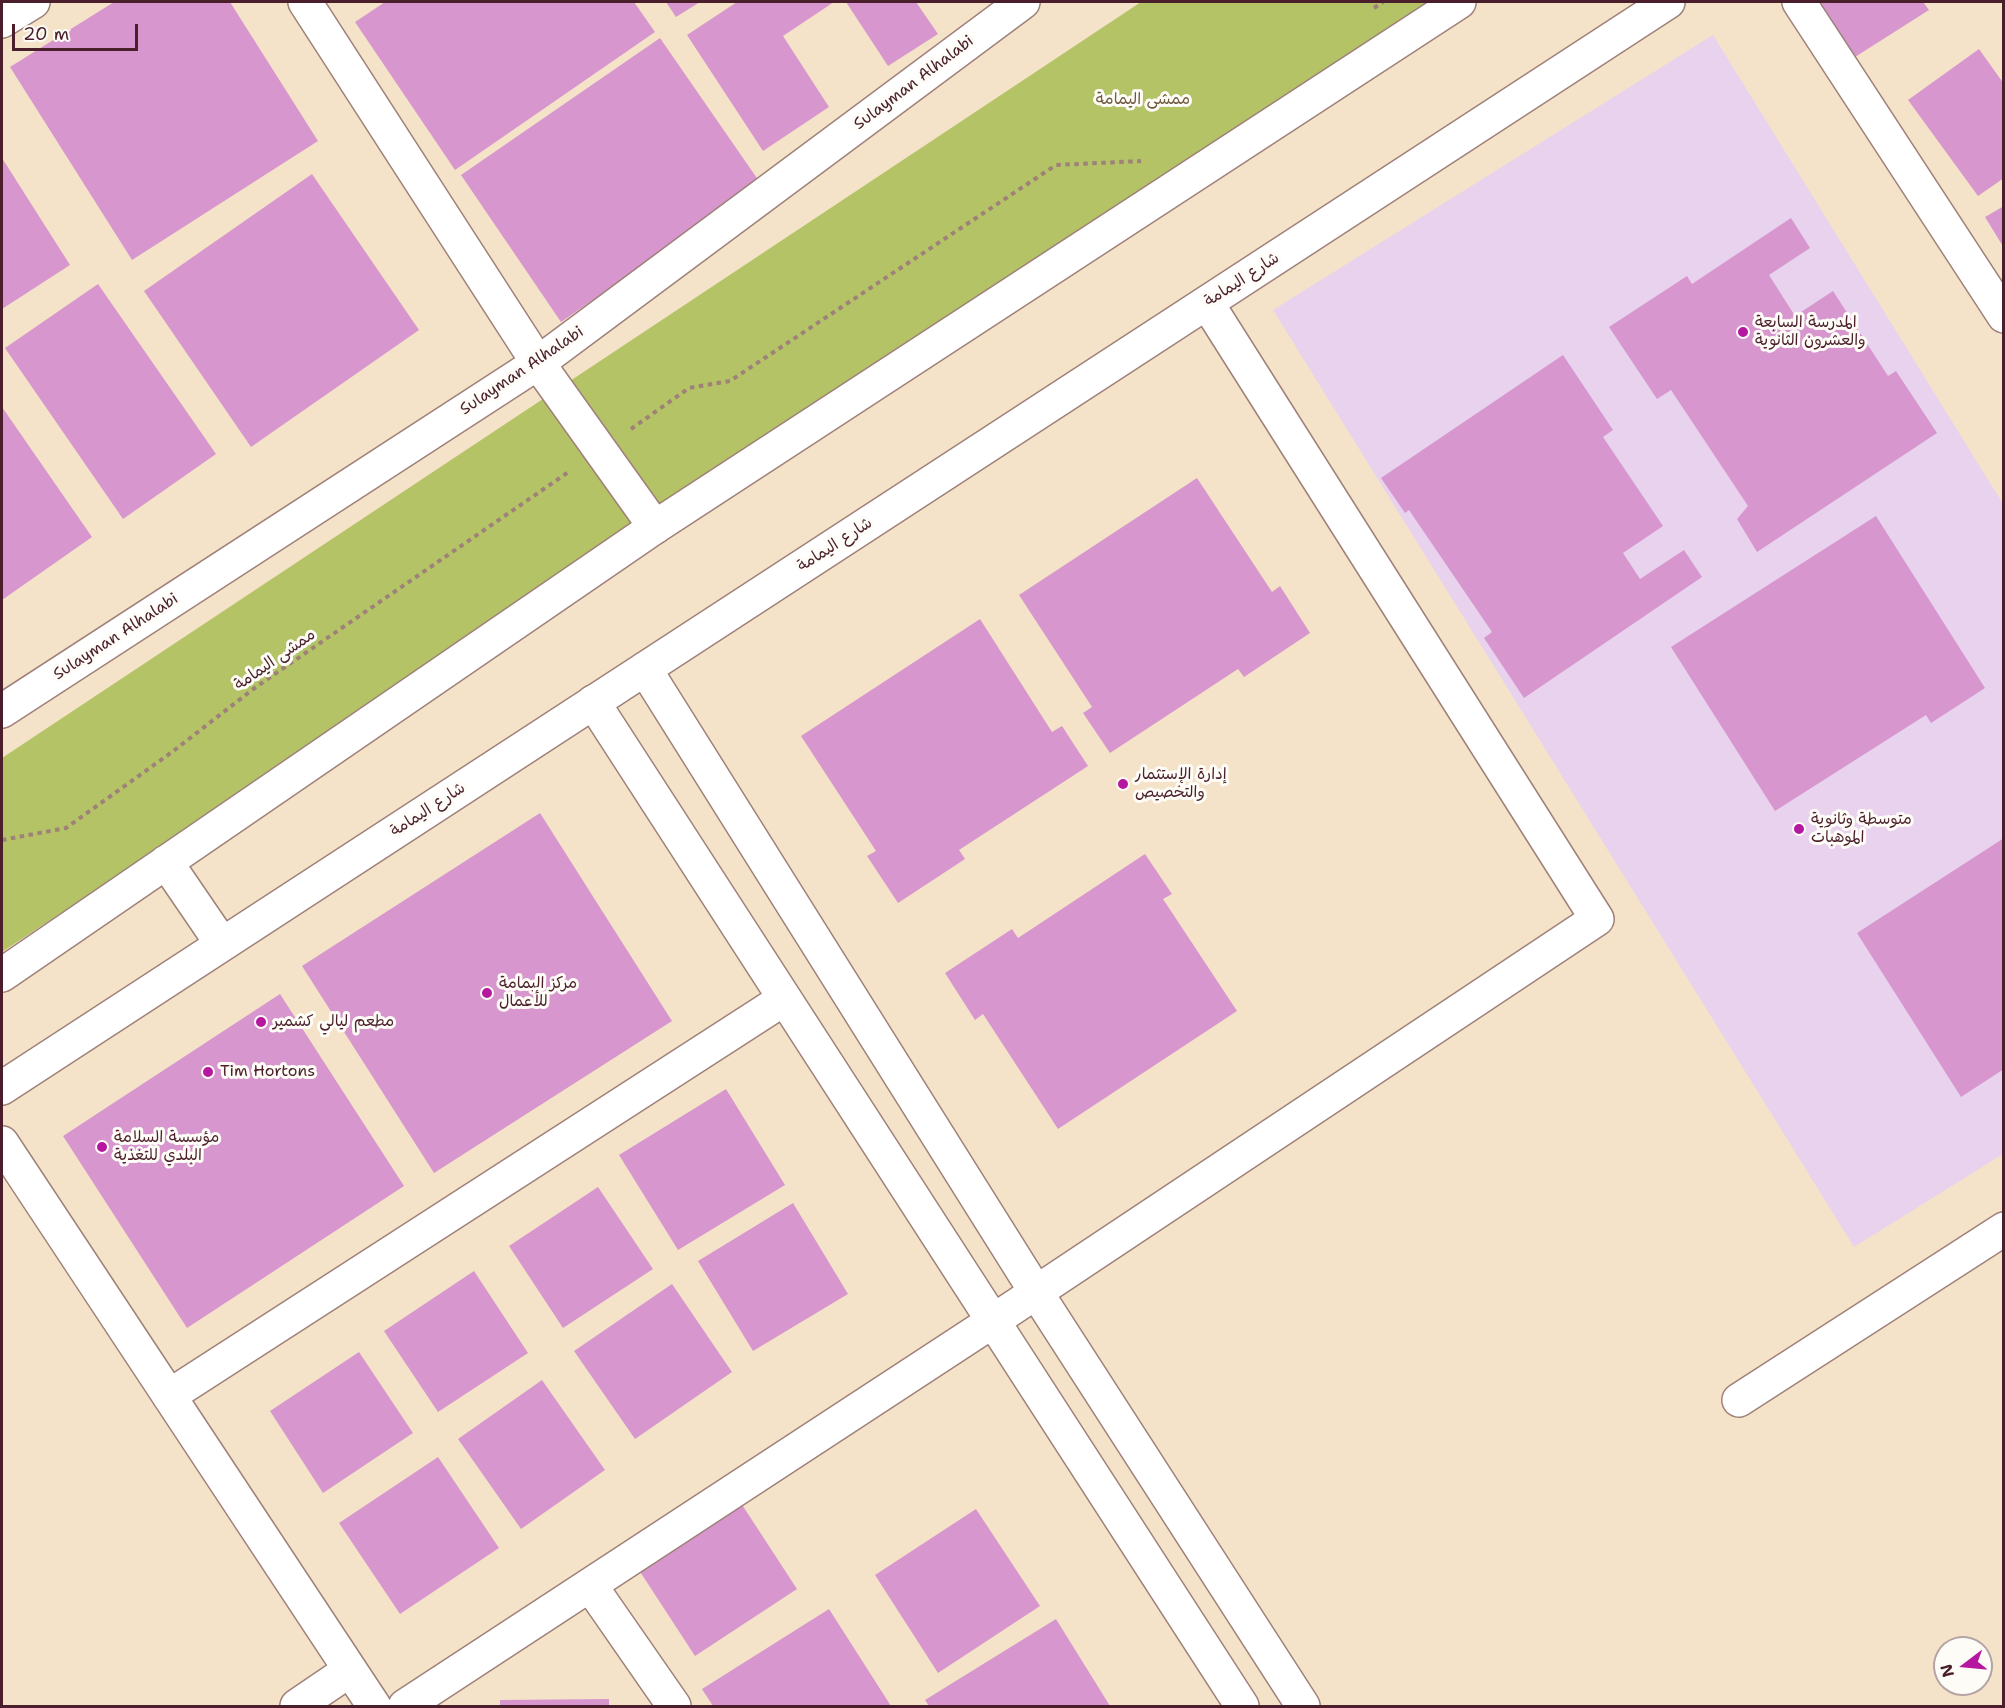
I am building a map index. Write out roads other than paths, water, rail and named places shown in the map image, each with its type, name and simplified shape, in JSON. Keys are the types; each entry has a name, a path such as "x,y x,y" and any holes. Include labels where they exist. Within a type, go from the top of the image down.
{"street":[{"path":"2,21 33,2"},
{"path":"305,2 538,363 655,527"},
{"name":"Sulayman Alhalabi","path":"2,711 538,363 1023,2"},
{"path":"2,975 655,527 1459,2"},
{"name":"شارع اليمامة","path":"2,1088 1668,2"},
{"path":"1799,2 2004,316"},
{"path":"405,1707 993,1321 1597,919 1207,303"},
{"path":"645,669 1036,1292 1303,1707"},
{"path":"593,702 1242,1707"},
{"path":"166,862 222,944"},
{"path":"169,1396 784,999"},
{"path":"2,1143 374,1707"},
{"path":"1739,1400 2004,1229"},
{"path":"590,1585 674,1707"},
{"path":"297,1707 350,1670"}],"place":[{"name":"المدرسة السابعة والعشرون الثانوية","path":"1743,332"},
{"name":"إدارة الإستثمار والتخصيص","path":"1123,784"},
{"name":"متوسطة وثانوية الموهبات","path":"1799,829"},
{"name":"مركز اليمامة للأعمال","path":"487,993"},
{"name":"مطعم ليالي كشمير","path":"261,1022"},
{"name":"Tim Hortons","path":"208,1072"},
{"name":"مؤسسة السلامة البلدي للتغذية","path":"102,1147"}],"park label":[{"name":"ممشى اليمامة","path":"1143,100"}]}
